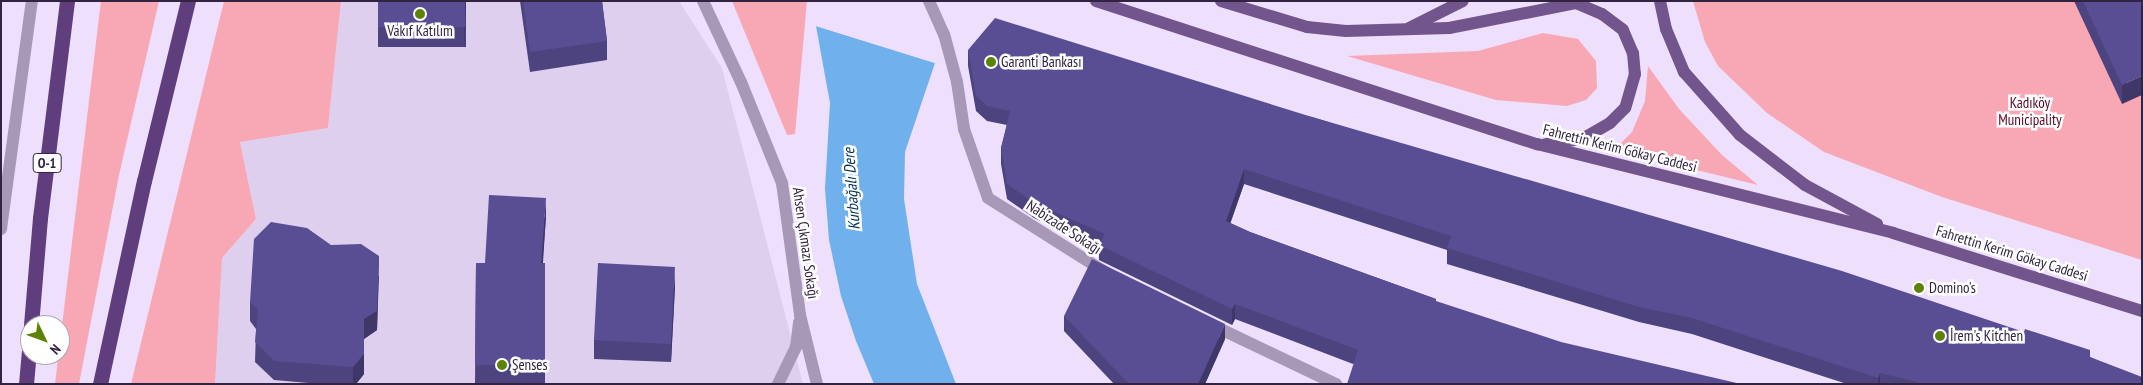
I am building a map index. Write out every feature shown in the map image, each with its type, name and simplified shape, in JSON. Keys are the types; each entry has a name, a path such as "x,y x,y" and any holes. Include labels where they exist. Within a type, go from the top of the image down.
{"highway":[{"name":"O-1","path":"32,315 40,218 67,1"},
{"path":"100,384 144,180 188,1"},
{"path":"26,384 28,365"}],"main road":[{"name":"Fahrettin Kerim Gökay Caddesi","path":"1096,1 1537,144 1893,233 2142,311"},
{"path":"1221,1 1306,27 1346,31 1403,31 1449,28 1576,3 1602,14 1623,30 1633,52 1635,74 1625,108 1610,123 1582,139 1537,144"},
{"path":"1403,31 1463,1"},
{"path":"1660,1 1666,29 1684,72 1740,135 1805,185 1893,233"}],"street":[{"path":"1,229 32,1"},
{"name":"Ahsen Çıkmazı Sokağı","path":"703,1 738,74 782,183 800,315 817,384"},
{"name":"Nabizade Sokağı","path":"929,1 944,34 956,82 964,129 988,198 1113,276"},
{"path":"778,384 796,347 800,315"},
{"path":"1201,320 1336,384"}],"shaded area":[{"path":"341,1 679,1 722,68 803,384 215,384 222,258 256,219 240,142 328,128"}],"green space":[{"path":"101,1 159,1 119,175 79,384 55,384 57,365 70,365 70,315 63,315"},
{"path":"224,1 341,1 328,128 240,142 256,219 222,258 215,384 131,384"},
{"path":"732,1 807,1 795,134 787,135"},
{"name":"Kadıköy Municipality","path":"1693,1 2142,1 2142,260 1942,197 1824,152 1767,113 1718,66 1705,42"},
{"path":"1543,33 1578,39 1596,61 1597,88 1586,100 1567,106 1496,100 1347,56 1478,51"},
{"path":"1648,66 1679,109 1722,155 1758,185 1614,150 1632,132 1645,101"}],"water":[{"name":"Kurbağalı Dere","path":"816,26 935,63 905,152 904,199 917,284 956,384 874,384 856,341 841,296 829,240 825,189 830,103"}],"pier":[{"path":"817,23 936,61 935,63 816,26"}],"building":[{"path":"378,1 465,1 465,27 378,27"},
{"path":"523,1 602,1 607,41 530,52"},
{"path":"2083,1 2142,1 2142,76 2122,85"},
{"path":"995,18 1312,117 1842,271 2024,332 2025,329 2090,350 2090,357 2142,377 2142,384 1922,384 1880,373 1878,378 1692,318 1639,307 1447,248 1451,236 1244,169 1226,221 1250,232 1436,299 1436,301 1561,342 1741,384 1347,384 1358,350 1235,304 1232,309 1099,245 1105,234 1034,203 1007,184 1001,148 1010,111 987,106 976,96 968,50"},
{"path":"489,195 546,198 541,263 545,263 545,365 475,365 476,263 485,263"},
{"path":"271,222 307,228 331,245 361,244 379,256 377,311 364,319 364,354 353,367 274,361 255,342 258,310 250,302 254,239"},
{"path":"1092,259 1225,324 1198,384 1129,384 1064,316"},
{"path":"598,263 675,267 671,344 594,340"}],"place":[{"name":"Vakıf Katılım","path":"420,14"},
{"name":"Garanti Bankası","path":"991,62"},
{"name":"Domino's","path":"1919,288"},
{"name":"İrem's Kitchen","path":"1940,336"},
{"name":"Şenses","path":"502,365"}]}
